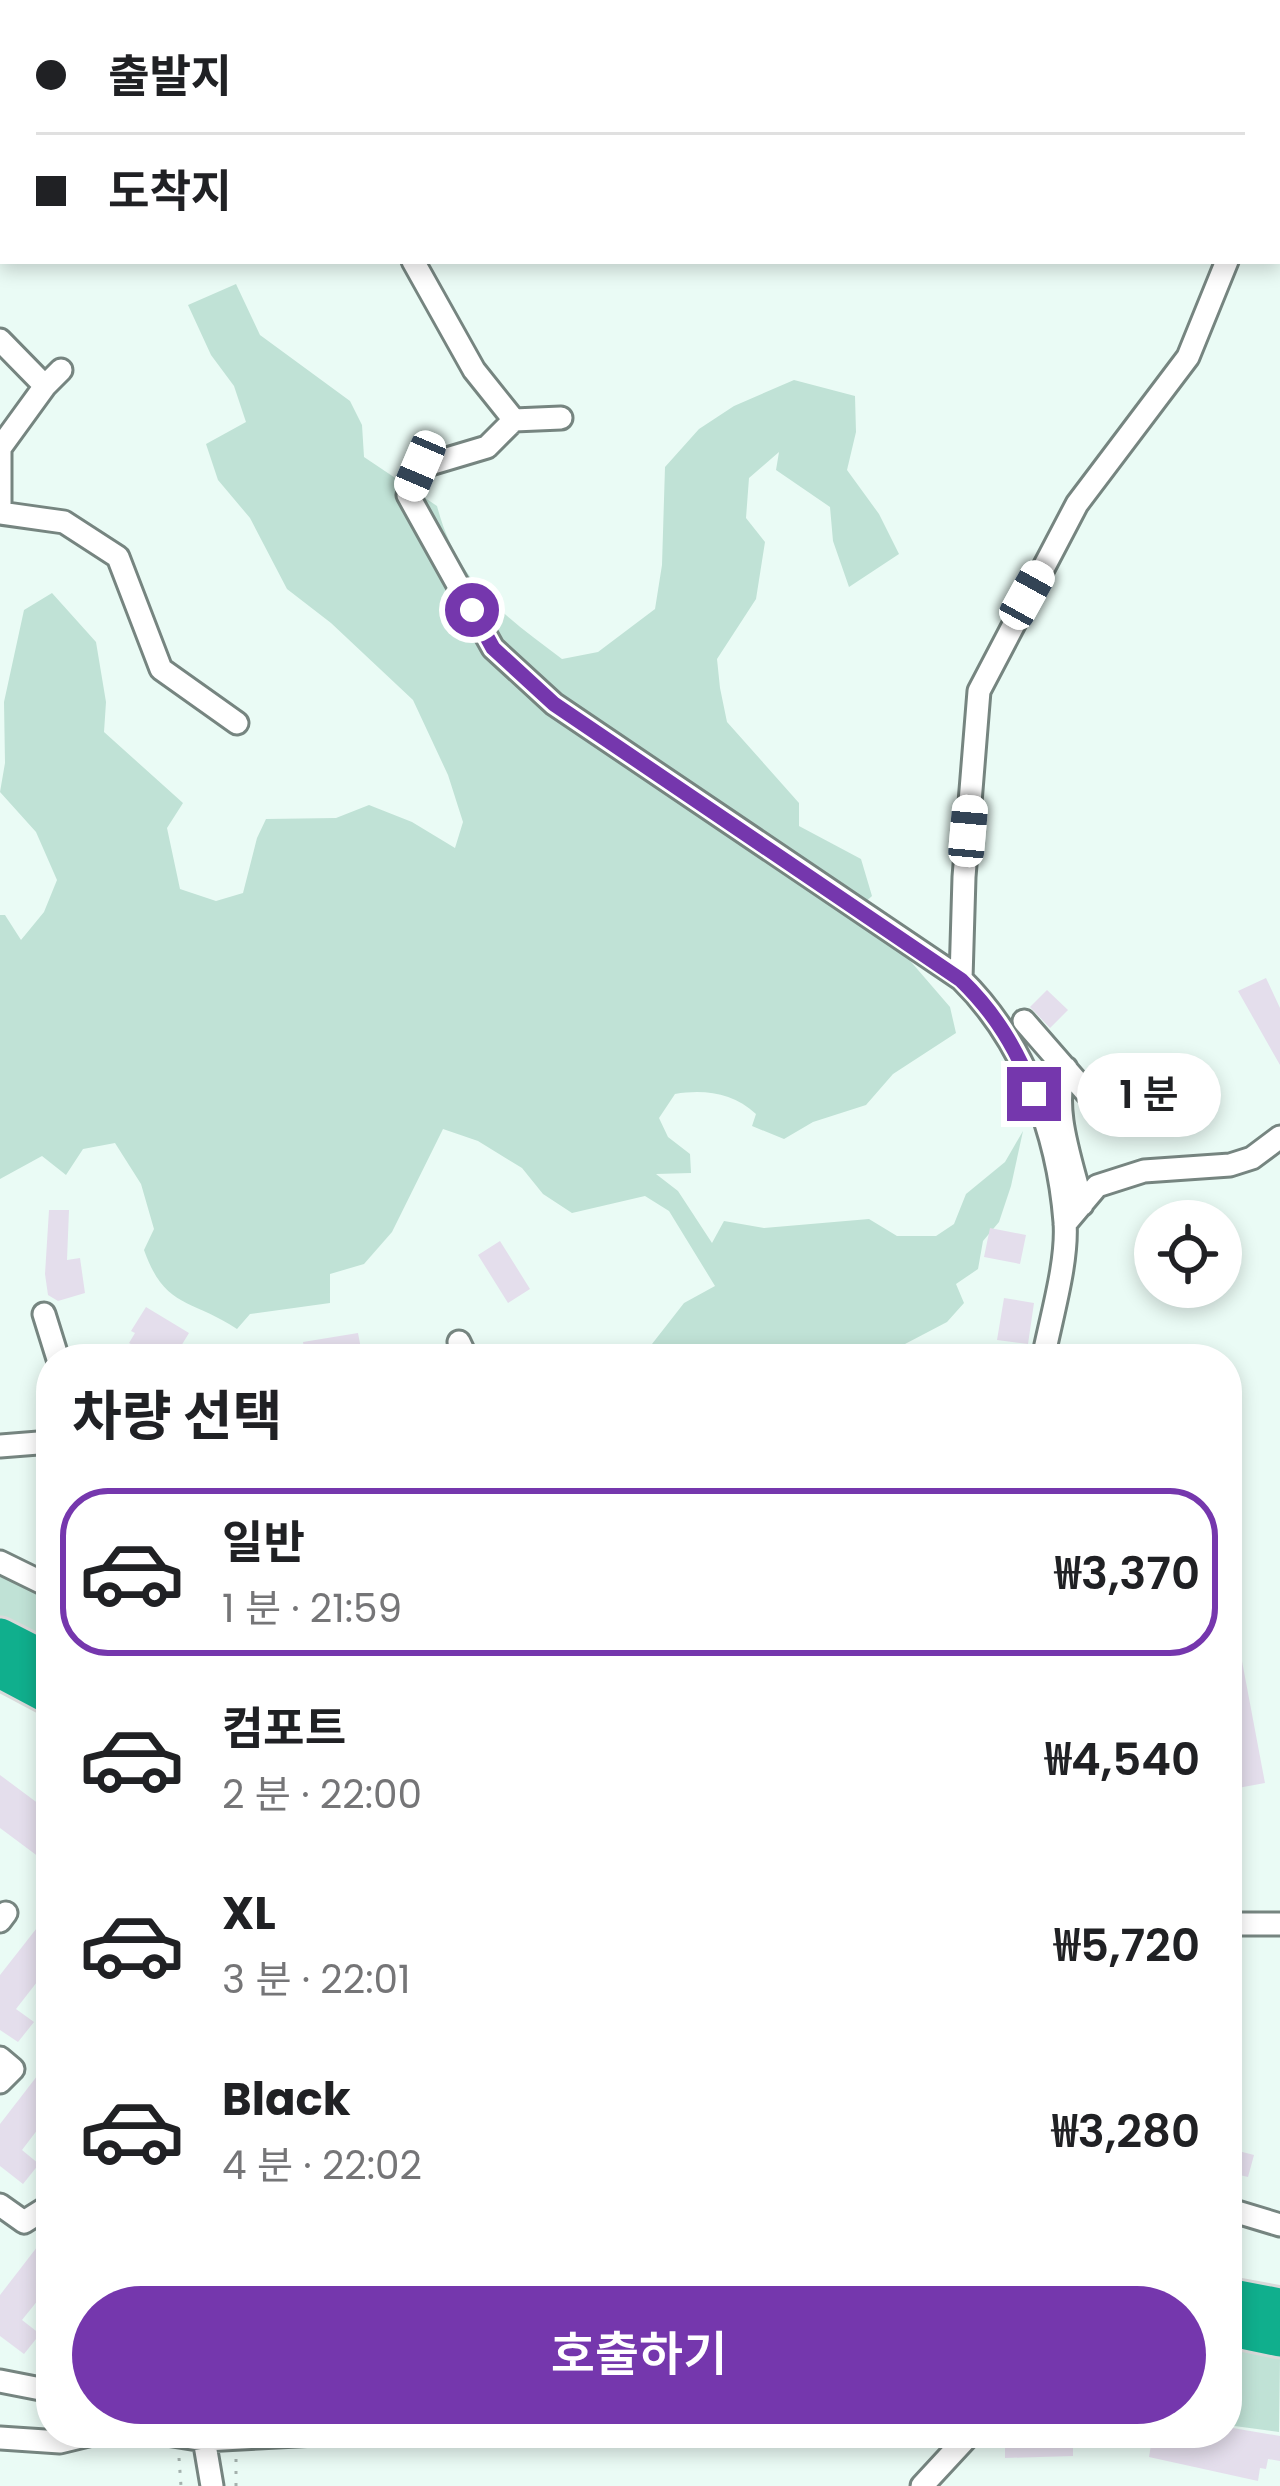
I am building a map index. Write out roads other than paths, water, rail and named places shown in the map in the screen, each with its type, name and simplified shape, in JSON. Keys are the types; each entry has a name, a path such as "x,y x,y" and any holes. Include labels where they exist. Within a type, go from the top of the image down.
{"highway":[{"path":"0,1639 36,1657"},
{"path":"0,1668 36,1687"},
{"path":"1242,2301 1280,2308"},
{"path":"1242,2329 1280,2337"}],"street":[{"path":"415,264 474,370 514,420"},
{"path":"961,980 964,878 980,692 1077,505 1188,357 1226,264"},
{"path":"0,340 53,378 0,448 0,512 64,522 118,557 161,668 237,723"},
{"path":"561,418 514,420 487,447 420,466 408,495 493,648 554,704 961,980 986,1004 1020,1056 1048,1132 1065,1224 1045,1344"},
{"path":"1024,1021 1106,1115"},
{"path":"1066,1068 1060,1092 1082,1204"},
{"path":"1065,1224 1097,1186 1144,1171 1230,1165 1252,1158 1280,1137"},
{"path":"44,1314 53,1344"},
{"path":"0,1446 36,1443"},
{"path":"0,1562 36,1580"},
{"path":"1242,1924 1280,1924"},
{"path":"0,2058 13,2069 0,2083"},
{"path":"0,2205 24,2222 36,2214"},
{"path":"1242,2214 1280,2225"},
{"path":"0,2381 36,2388"},
{"path":"0,2438 36,2440"},
{"path":"203,2448 203,2486"},
{"path":"205,2448 212,2486"},
{"path":"922,2486 957,2448"}]}
